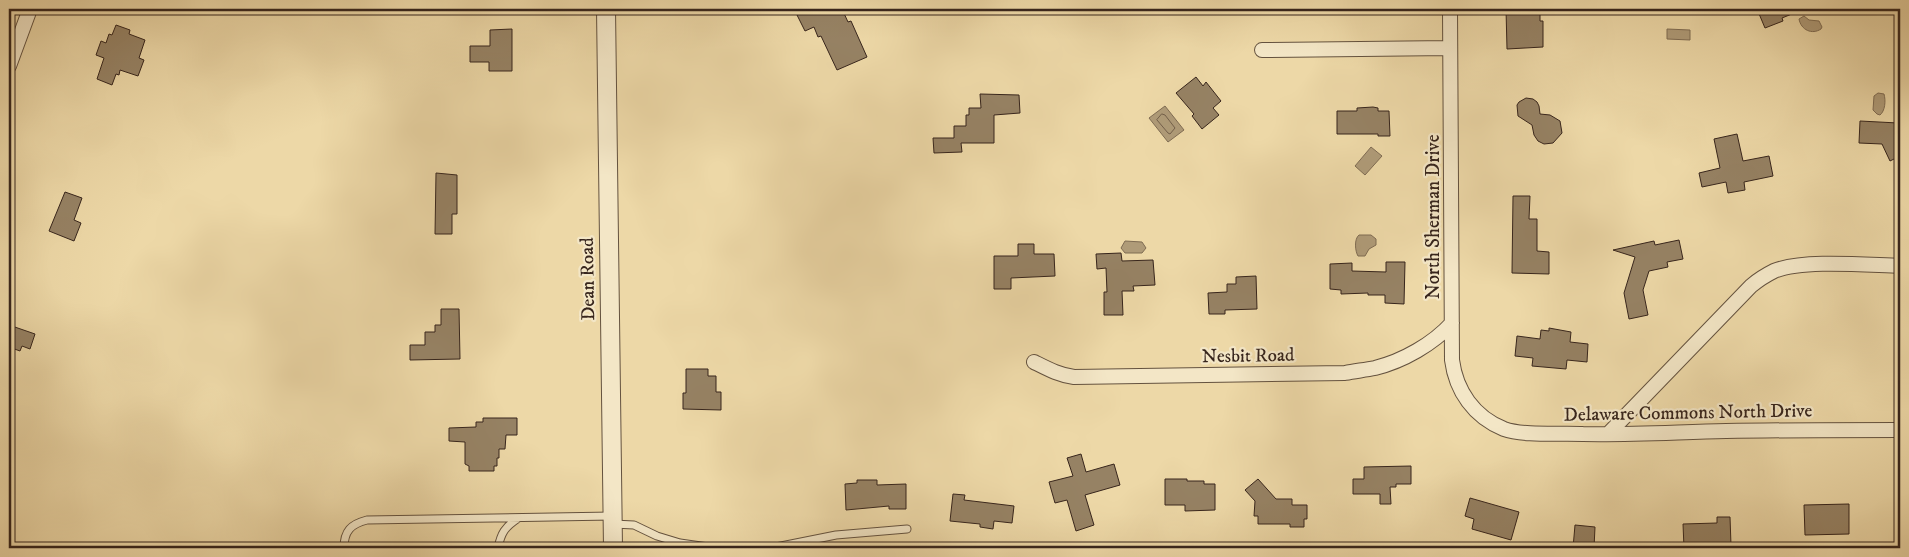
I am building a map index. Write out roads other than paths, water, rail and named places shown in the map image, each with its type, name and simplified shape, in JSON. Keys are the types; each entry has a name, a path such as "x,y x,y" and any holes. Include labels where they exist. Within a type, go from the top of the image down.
{"street":[{"path":"9,66 30,9"},
{"name":"Dean Road","path":"606,9 613,548"},
{"name":"North Sherman Drive","path":"1450,9 1452,360 1456,379 1464,396 1481,415"},
{"path":"1262,50 1450,48"},
{"path":"1608,434 1751,286 1767,274 1799,265 1900,266"},
{"name":"Nesbit Road","path":"1034,362 1047,370 1074,377 1345,373 1376,368 1406,356 1438,337 1452,323"},
{"name":"Delaware Commons North Drive","path":"1481,415 1503,428 1522,432 1608,434 1900,430"}],"lane":[{"path":"344,548 344,537 348,529 357,522 367,520 461,517 612,520 634,525 657,536 680,543 715,548"},
{"path":"498,548 505,526 518,518"},
{"path":"757,548 776,547 836,535 908,529"}],"water":[{"path":"1804,16 1809,20 1819,21 1821,29 1814,32 1804,29 1799,19"},
{"path":"1667,29 1690,30 1690,40 1667,39"},
{"path":"1878,93 1884,94 1885,100 1884,108 1880,115 1873,110 1874,96"},
{"path":"1165,106 1184,130 1168,142 1149,118"},
{"path":"1371,147 1382,156 1365,175 1355,166"},
{"path":"1359,235 1371,235 1376,239 1376,245 1369,249 1365,256 1358,256 1356,251 1356,242"},
{"path":"1125,241 1142,242 1146,248 1142,253 1125,253 1121,248"}]}
